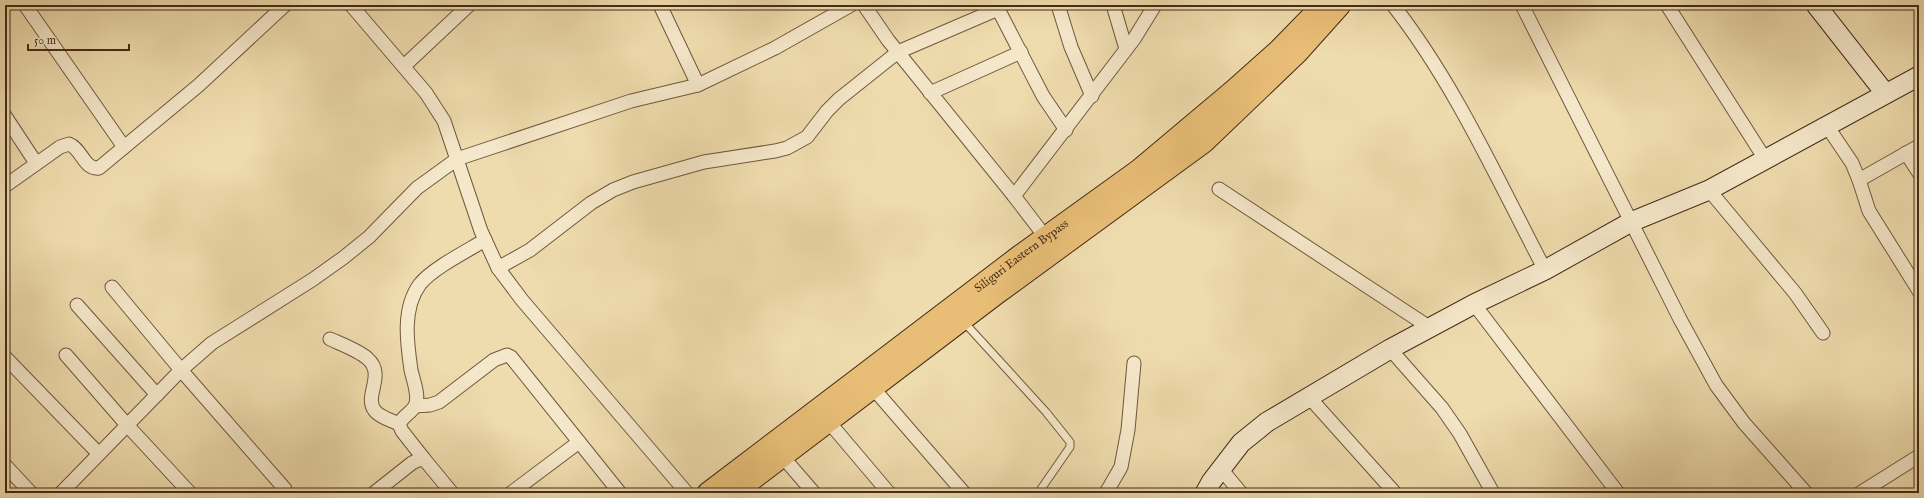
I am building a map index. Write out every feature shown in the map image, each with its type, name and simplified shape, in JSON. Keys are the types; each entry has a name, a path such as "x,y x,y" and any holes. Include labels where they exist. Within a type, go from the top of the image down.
{"main road":[{"name":"Siliguri Eastern Bypass","path":"1197,134 1323,5"},
{"name":"Siliguri Eastern Bypass","path":"734,493 962,320 1051,245 1142,178 1197,134 1297,53 1340,5"},
{"name":"Siliguri Eastern Bypass","path":"708,493 1021,255 1051,245"}],"street":[{"path":"25,5 124,147"},
{"path":"5,186 60,147 69,144 76,146 88,166 93,169 99,168 199,85 285,5"},
{"path":"351,5 426,93 444,121 483,235"},
{"path":"404,66 469,5"},
{"path":"660,5 698,85"},
{"path":"61,493 98,453 181,370 212,343 312,280 343,258 369,237 417,188 458,159 631,101 698,85 775,48 851,5"},
{"path":"1058,5 1071,47 1092,96"},
{"path":"1113,5 1126,50"},
{"path":"1014,196 1126,50 1155,5"},
{"path":"1393,5 1415,33 1447,83 1545,270"},
{"path":"1522,5 1631,222 1716,385 1744,423 1806,493"},
{"path":"1667,5 1764,159"},
{"path":"1816,5 1885,94"},
{"path":"867,6 898,52 930,94 1014,196 1051,245"},
{"path":"498,268 530,250 591,203 613,190 633,182 704,162 728,157 761,154 787,148 807,136 827,111 839,99 898,52 997,7 1052,112 1066,130"},
{"path":"930,94 1021,52"},
{"path":"1205,493 1241,443 1267,422 1390,349 1474,304 1545,270 1631,222 1709,190 1885,94 1918,78"},
{"path":"5,116 36,163"},
{"path":"1827,126 1852,163 1869,210 1919,292"},
{"path":"1859,180 1919,146"},
{"path":"1906,153 1919,173"},
{"path":"1219,189 1429,327"},
{"path":"1709,190 1795,293 1822,333"},
{"path":"470,196 483,235 498,268 522,300 687,493"},
{"path":"399,424 402,418 415,406 417,397 409,359 407,324 410,303 420,284 483,235"},
{"path":"112,287 181,370 285,489"},
{"path":"1474,304 1618,493"},
{"path":"77,305 157,395"},
{"path":"330,339 368,358 374,365 376,375 371,402 374,410 381,416 399,424 402,431 452,493"},
{"path":"1390,349 1442,408 1460,434 1493,493"},
{"path":"66,355 127,425 190,493"},
{"path":"415,406 430,405 439,402 494,360 507,355 511,357 620,493"},
{"path":"5,357 98,453"},
{"path":"1106,493 1121,467 1128,430 1134,363"},
{"path":"873,388 964,493"},
{"path":"1309,397 1396,493"},
{"path":"828,421 889,493"},
{"path":"511,493 579,442"},
{"path":"782,456 814,493"},
{"path":"1860,493 1919,456"},
{"path":"374,493 412,463 424,459"},
{"path":"5,465 31,493"},
{"path":"1221,470 1241,493"}],"lane":[{"path":"962,320 1070,442 1070,447 1041,489"}]}
